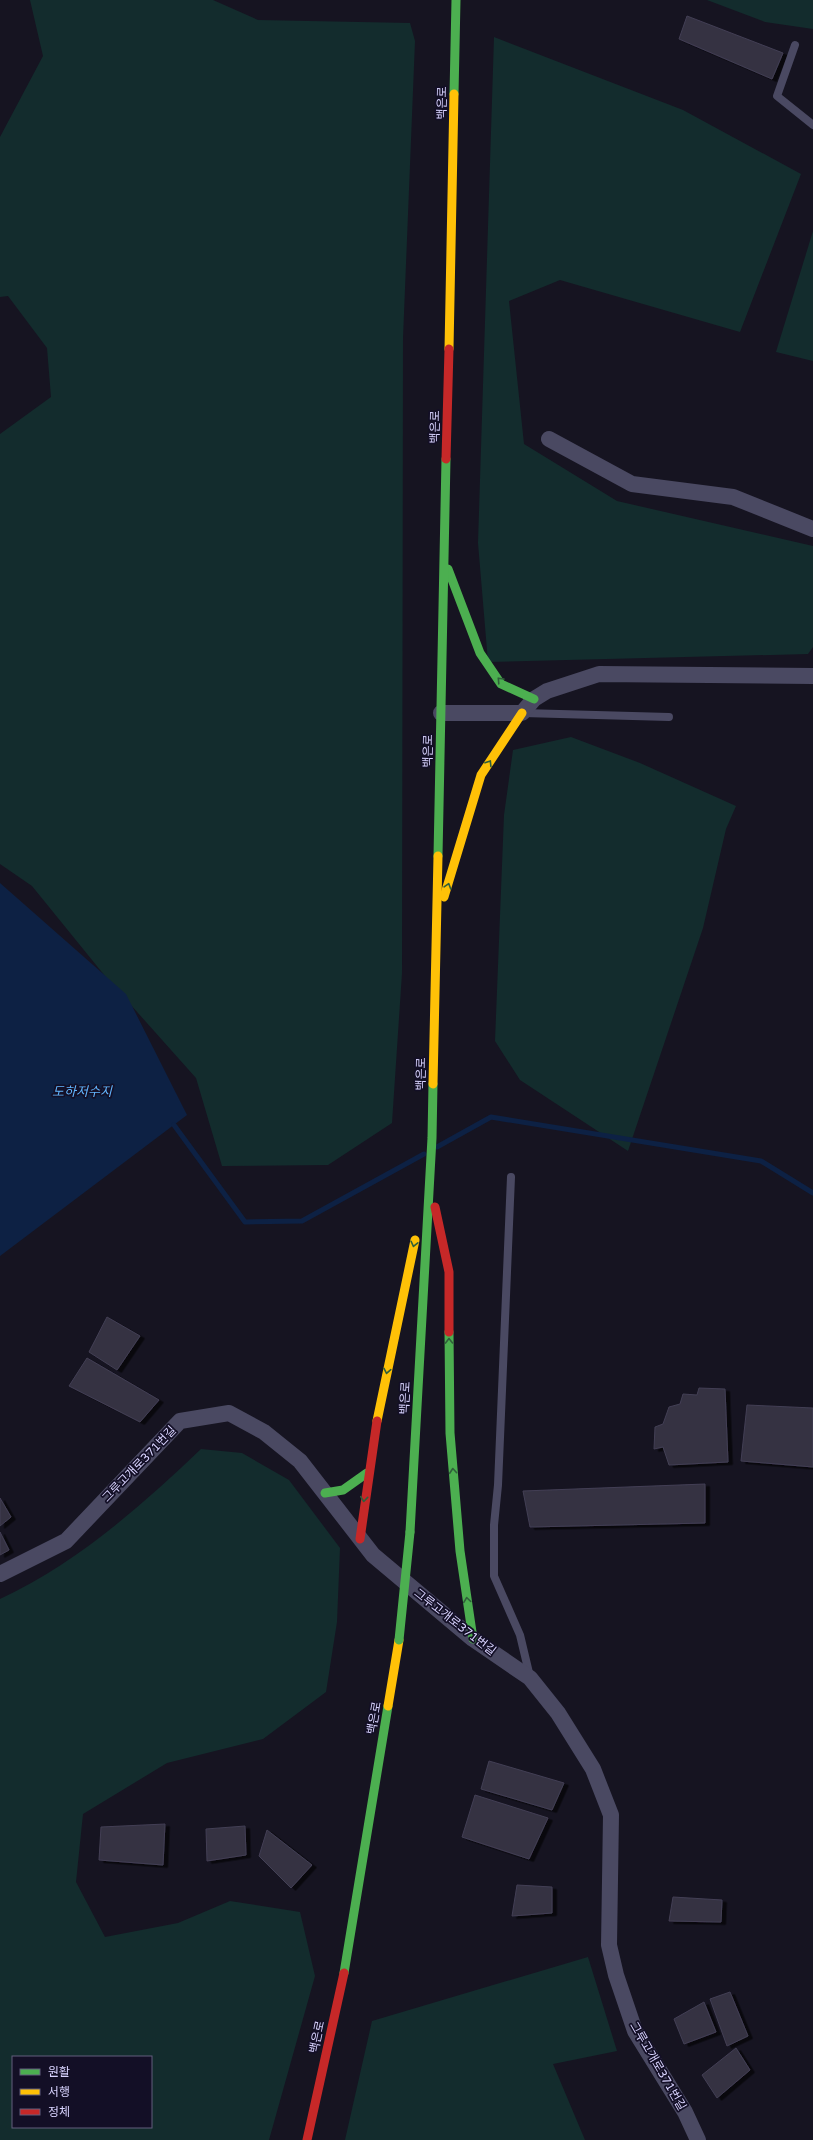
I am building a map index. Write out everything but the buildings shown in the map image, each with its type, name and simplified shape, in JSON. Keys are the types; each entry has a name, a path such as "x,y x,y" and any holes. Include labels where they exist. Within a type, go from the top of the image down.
{"main road":[{"name":"백은로","path":"307,2140 343,1976 399,1640 410,1532 432,1138 456,0"},
{"path":"444,559 480,653 501,684 534,699"},
{"path":"436,923 481,775 522,713"},
{"path":"360,1539 368,1473 392,1344 429,1179"},
{"path":"429,1179 448,1272 450,1433 460,1551 473,1639"},
{"path":"325,1493 343,1490 368,1473"}],"street":[{"path":"549,439 632,484 733,497 813,529"},
{"path":"441,713 522,713 534,699 546,691 599,674 813,676"},
{"name":"그루고개로371번길","path":"0,1574 66,1540 180,1421 229,1413 264,1432 300,1461 373,1555 473,1639 530,1678 558,1713 594,1769 611,1816 609,1945 616,1975 635,2031 685,2112 698,2140"}],"lane":[{"path":"795,45 776,96 813,125"},
{"path":"522,713 669,717"},
{"path":"511,1177 498,1486 494,1524 494,1576 520,1635 530,1678"}],"green space":[{"path":"30,0 213,0 258,20 410,23 415,41 403,338 402,973 392,1123 328,1165 222,1166 196,1078 105,976 32,886 0,864 0,434 51,397 47,348 8,296 0,297 0,137 43,56"},
{"path":"707,0 813,0 813,29 765,22"},
{"path":"494,37 683,110 801,174 740,332 560,280 509,301 524,444 617,501 813,546 813,647 808,654 488,662 478,543"},
{"path":"813,231 813,361 776,352"},
{"path":"571,737 640,763 736,806 726,829 703,928 628,1151 520,1080 495,1041 504,815 513,750"},
{"path":"201,1449 242,1453 289,1480 340,1548 337,1622 326,1692 263,1739 167,1763 83,1814 76,1882 105,1937 178,1923 230,1901 300,1912 315,1976 269,2140 0,2140 0,1599 55,1569 106,1532 155,1492"},
{"path":"588,1957 617,2051 553,2064 585,2140 345,2140 372,2021"}],"water":[{"name":"도하저수지","path":"0,883 126,994 187,1115 0,1256"}],"waterway":[{"path":"437,1147 491,1117 761,1161 813,1193"},
{"path":"174,1125 245,1222 302,1221 424,1154"}],"traffic: fast":[{"path":"454,94 456,0"},
{"path":"438,856 446,459"},
{"path":"448,569 480,653 501,684 534,699"},
{"path":"410,1532 432,1138 433,1084"},
{"path":"449,1332 450,1433 460,1551 473,1639"},
{"path":"325,1493 343,1490 367,1473"},
{"path":"399,1640 410,1532"},
{"path":"344,1973 388,1706"}],"traffic: slow":[{"path":"449,349 454,94"},
{"path":"444,897 481,775 522,713"},
{"path":"433,1084 438,856"},
{"path":"377,1421 415,1240"},
{"path":"388,1706 399,1640"}],"traffic: jam":[{"path":"446,459 449,349"},
{"path":"435,1207 449,1272 449,1332"},
{"path":"360,1539 377,1421"},
{"path":"307,2140 344,1973"}]}
